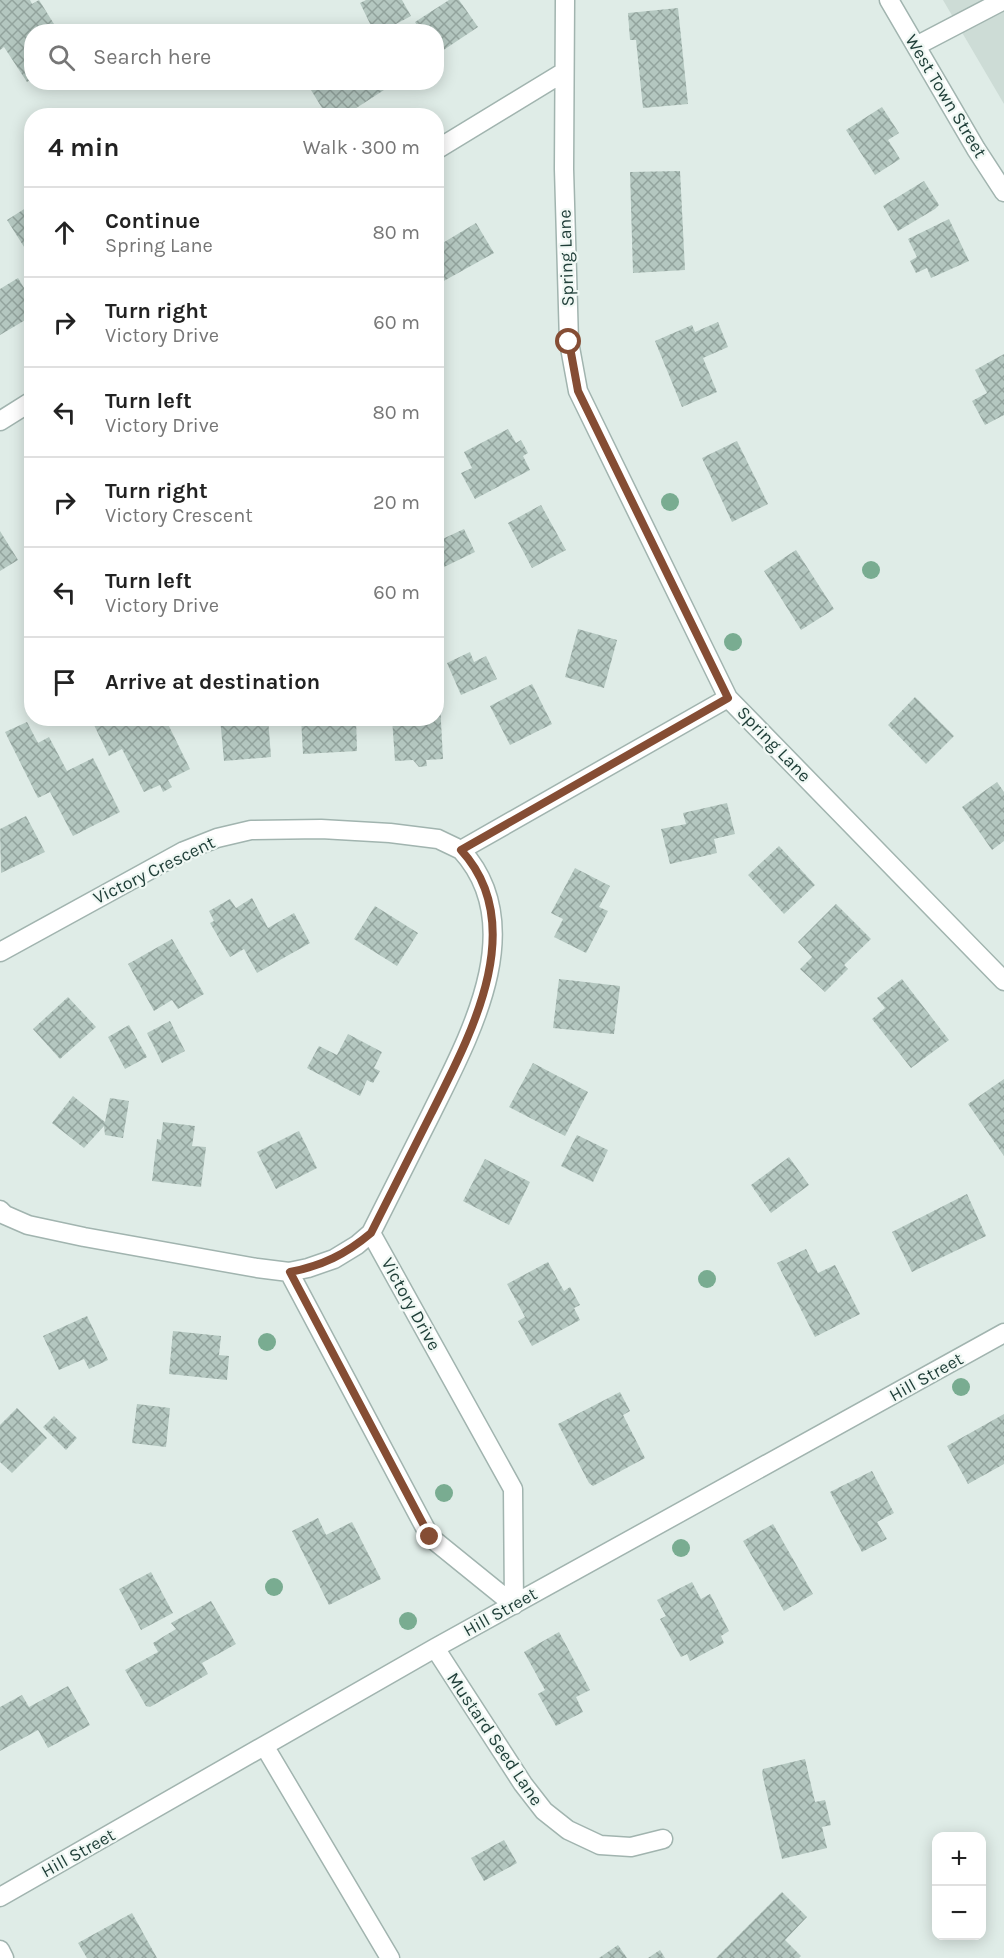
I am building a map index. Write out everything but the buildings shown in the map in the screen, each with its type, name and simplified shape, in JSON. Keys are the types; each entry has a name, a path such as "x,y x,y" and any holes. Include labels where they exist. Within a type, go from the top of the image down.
{"street":[{"name":"Spring Lane","path":"565,0 564,168 569,342 578,391 728,698 1004,981"},
{"name":"West Town Street","path":"890,0 976,149 1004,192"},
{"path":"916,46 1004,0"},
{"path":"444,145 564,72"},
{"path":"0,421 24,406"},
{"path":"2,1217 28,1225 131,1247 256,1269 290,1272 308,1269 334,1259 357,1245 371,1233 469,1037 482,997 490,962 491,908 482,878 474,864 461,850 728,698"},
{"name":"Victory Crescent","path":"0,951 184,851 217,838 251,830 321,829 400,834 438,840 461,850"},
{"name":"Victory Drive","path":"371,1233 513,1489 514,1605"},
{"path":"290,1272 430,1537 514,1605"},
{"name":"Hill Street","path":"0,1897 435,1648 1004,1333"},
{"name":"Mustard Seed Lane","path":"435,1648 523,1784 544,1811 568,1830 600,1845 631,1846 663,1839"},
{"path":"265,1747 390,1958"},
{"path":"0,1950 4,1958"}],"shaded area":[{"path":"943,0 1004,0 1004,104"}],"route":[{"path":"430,1537 290,1272 308,1269 334,1259 371,1233 469,1037 490,962 491,908 482,878 474,864 461,850 728,698 578,391 569,342"}]}
